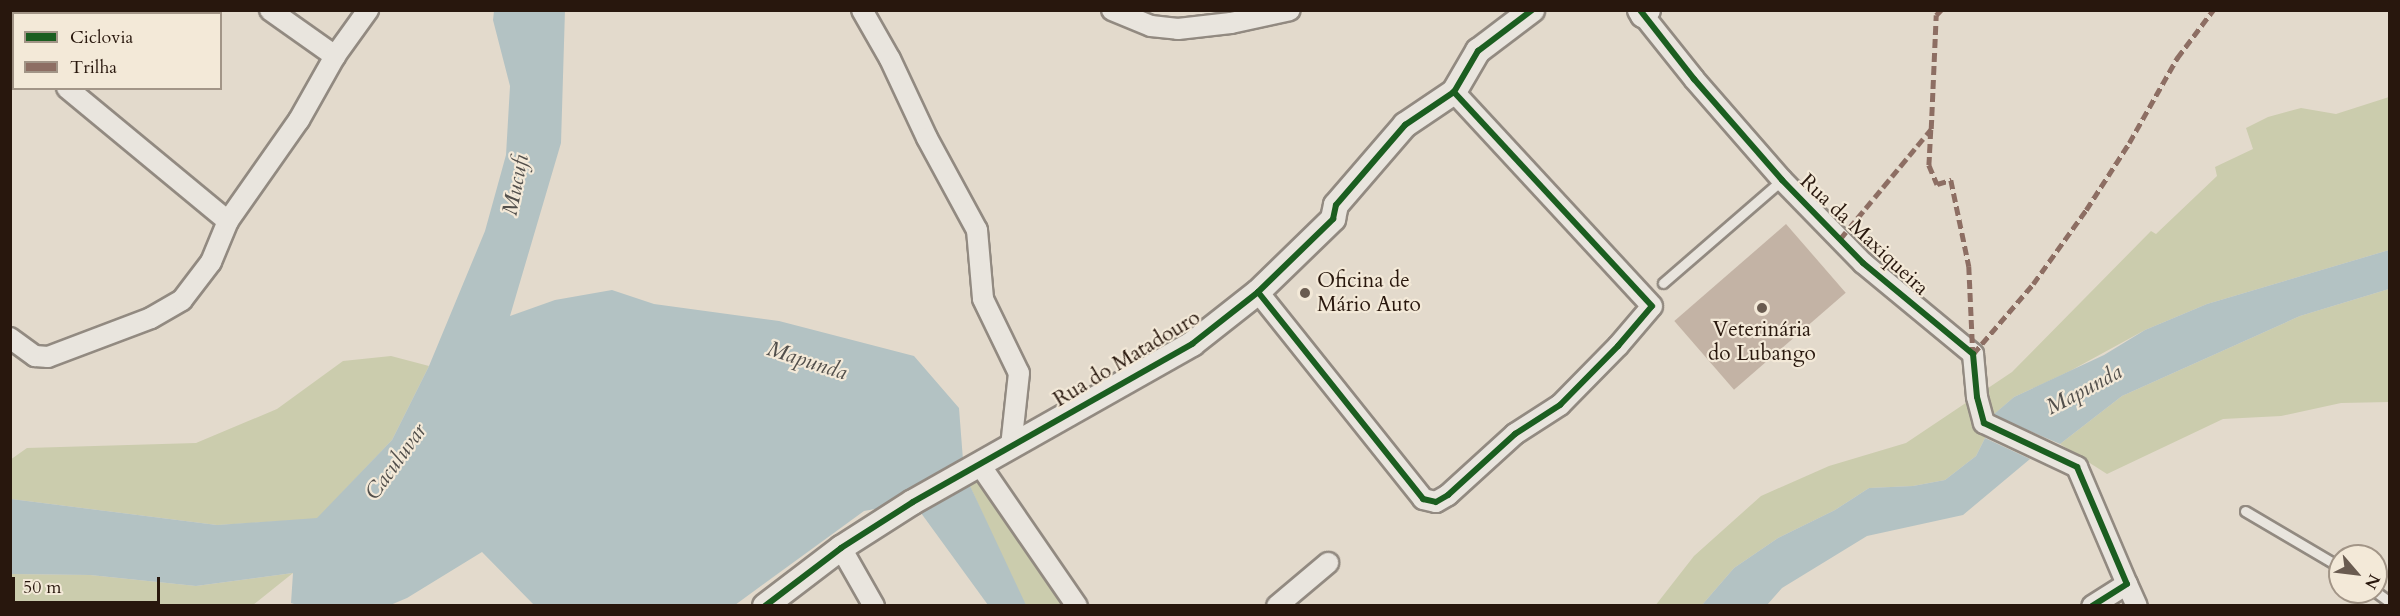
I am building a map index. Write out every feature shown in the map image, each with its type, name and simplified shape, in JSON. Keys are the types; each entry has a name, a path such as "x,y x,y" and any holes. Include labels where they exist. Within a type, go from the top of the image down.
{"street":[{"path":"270,10 335,57"},
{"path":"10,338 35,356 48,357 151,318 182,300 211,262 228,221 298,120 335,57 368,10"},
{"path":"862,10 890,59 927,138 977,230 983,299 1020,373 1011,447"},
{"path":"1112,10 1151,26 1178,29 1231,24 1290,10"},
{"name":"Rua do Matadouro","path":"765,606 840,548 913,502 1192,345 1257,292 1334,219 1336,205 1406,125 1454,92 1478,51 1532,10"},
{"name":"Rua da Maxiqueira","path":"1644,12 1694,79 1782,180 1863,263 1973,354 1977,398 1984,423 2077,467 2127,584"},
{"path":"69,90 228,221"},
{"path":"1257,292 1423,499 1436,502 1448,495 1515,434 1560,405 1618,346 1652,306 1454,92"},
{"path":"972,469 1077,606"},
{"path":"840,548 874,606"},
{"path":"1277,606 1328,563"},
{"path":"2092,606 2127,584 2137,606"}],"lane":[{"path":"1663,283 1782,180"},
{"path":"2245,511 2328,560"}],"green space":[{"path":"2389,97 2389,250 2207,304 2145,330 2070,371 2014,397 1984,423 1985,438 1976,456 1945,480 1913,486 1869,488 1835,510 1778,538 1734,568 1702,605 1655,606 1694,556 1761,496 1829,466 1906,443 2012,372 2151,231 2156,234 2217,176 2215,167 2253,149 2246,128 2268,117 2301,108 2336,114"},
{"path":"2389,289 2389,402 2341,403 2281,416 2223,419 2107,474 2060,444 2122,396 2300,316"},
{"path":"391,356 429,366 392,440 317,519 217,525 11,499 10,460 27,448 196,443 277,409 343,361"},
{"path":"980,465 1077,605 1026,605 1021,598 964,473"},
{"path":"293,573 253,605 11,606 11,574 90,575 196,586"}],"water":[{"path":"565,10 561,143 510,316 555,300 612,290 654,304 779,321 914,356 959,408 964,473 1026,605 988,605 913,502 864,511 735,605 534,605 482,552 407,598 388,606 297,605 291,603 293,573 196,586 90,575 11,574 11,499 217,525 317,518 392,440 429,366 485,231 506,155 510,86 493,20 494,11"},
{"name":"Mapunda","path":"2389,250 2389,289 2300,316 2122,396 2060,444 1993,415 2014,397 2104,355 2145,330 2207,304"},
{"path":"1985,438 2030,459 1963,515 1867,536 1782,588 1767,605 1702,605 1734,568 1778,538 1835,510 1869,488 1913,486 1945,480 1976,456"}],"building":[{"name":"Veterinária do Lubango","path":"1786,224 1846,293 1734,390 1674,321"}],"marked path":[{"path":"1840,239 1931,129 1936,15 1941,10"},
{"path":"1973,354 2033,284 2086,210 2129,143 2177,58 2213,10"},
{"path":"1931,130 1929,165 1937,184 1951,180 1969,266 1973,354"}],"cycle path":[{"path":"765,606 841,548 913,502 1192,344 1258,292 1333,219 1336,205 1405,125 1454,92 1478,51 1532,10"},
{"path":"1640,10 1694,79 1782,180 1863,263 1973,354 1977,397 1984,423 2077,467 2127,584 2092,606"},
{"path":"1258,292 1423,499 1436,502 1448,495 1515,434 1560,405 1618,346 1652,306 1454,92"}],"place":[{"name":"Oficina de Mário Auto","path":"1305,293"},
{"name":"Veterinária do Lubango","path":"1762,308"}],"water label":[{"name":"Mucufi","path":"516,185"},
{"name":"Caculuvar","path":"396,462"}]}
